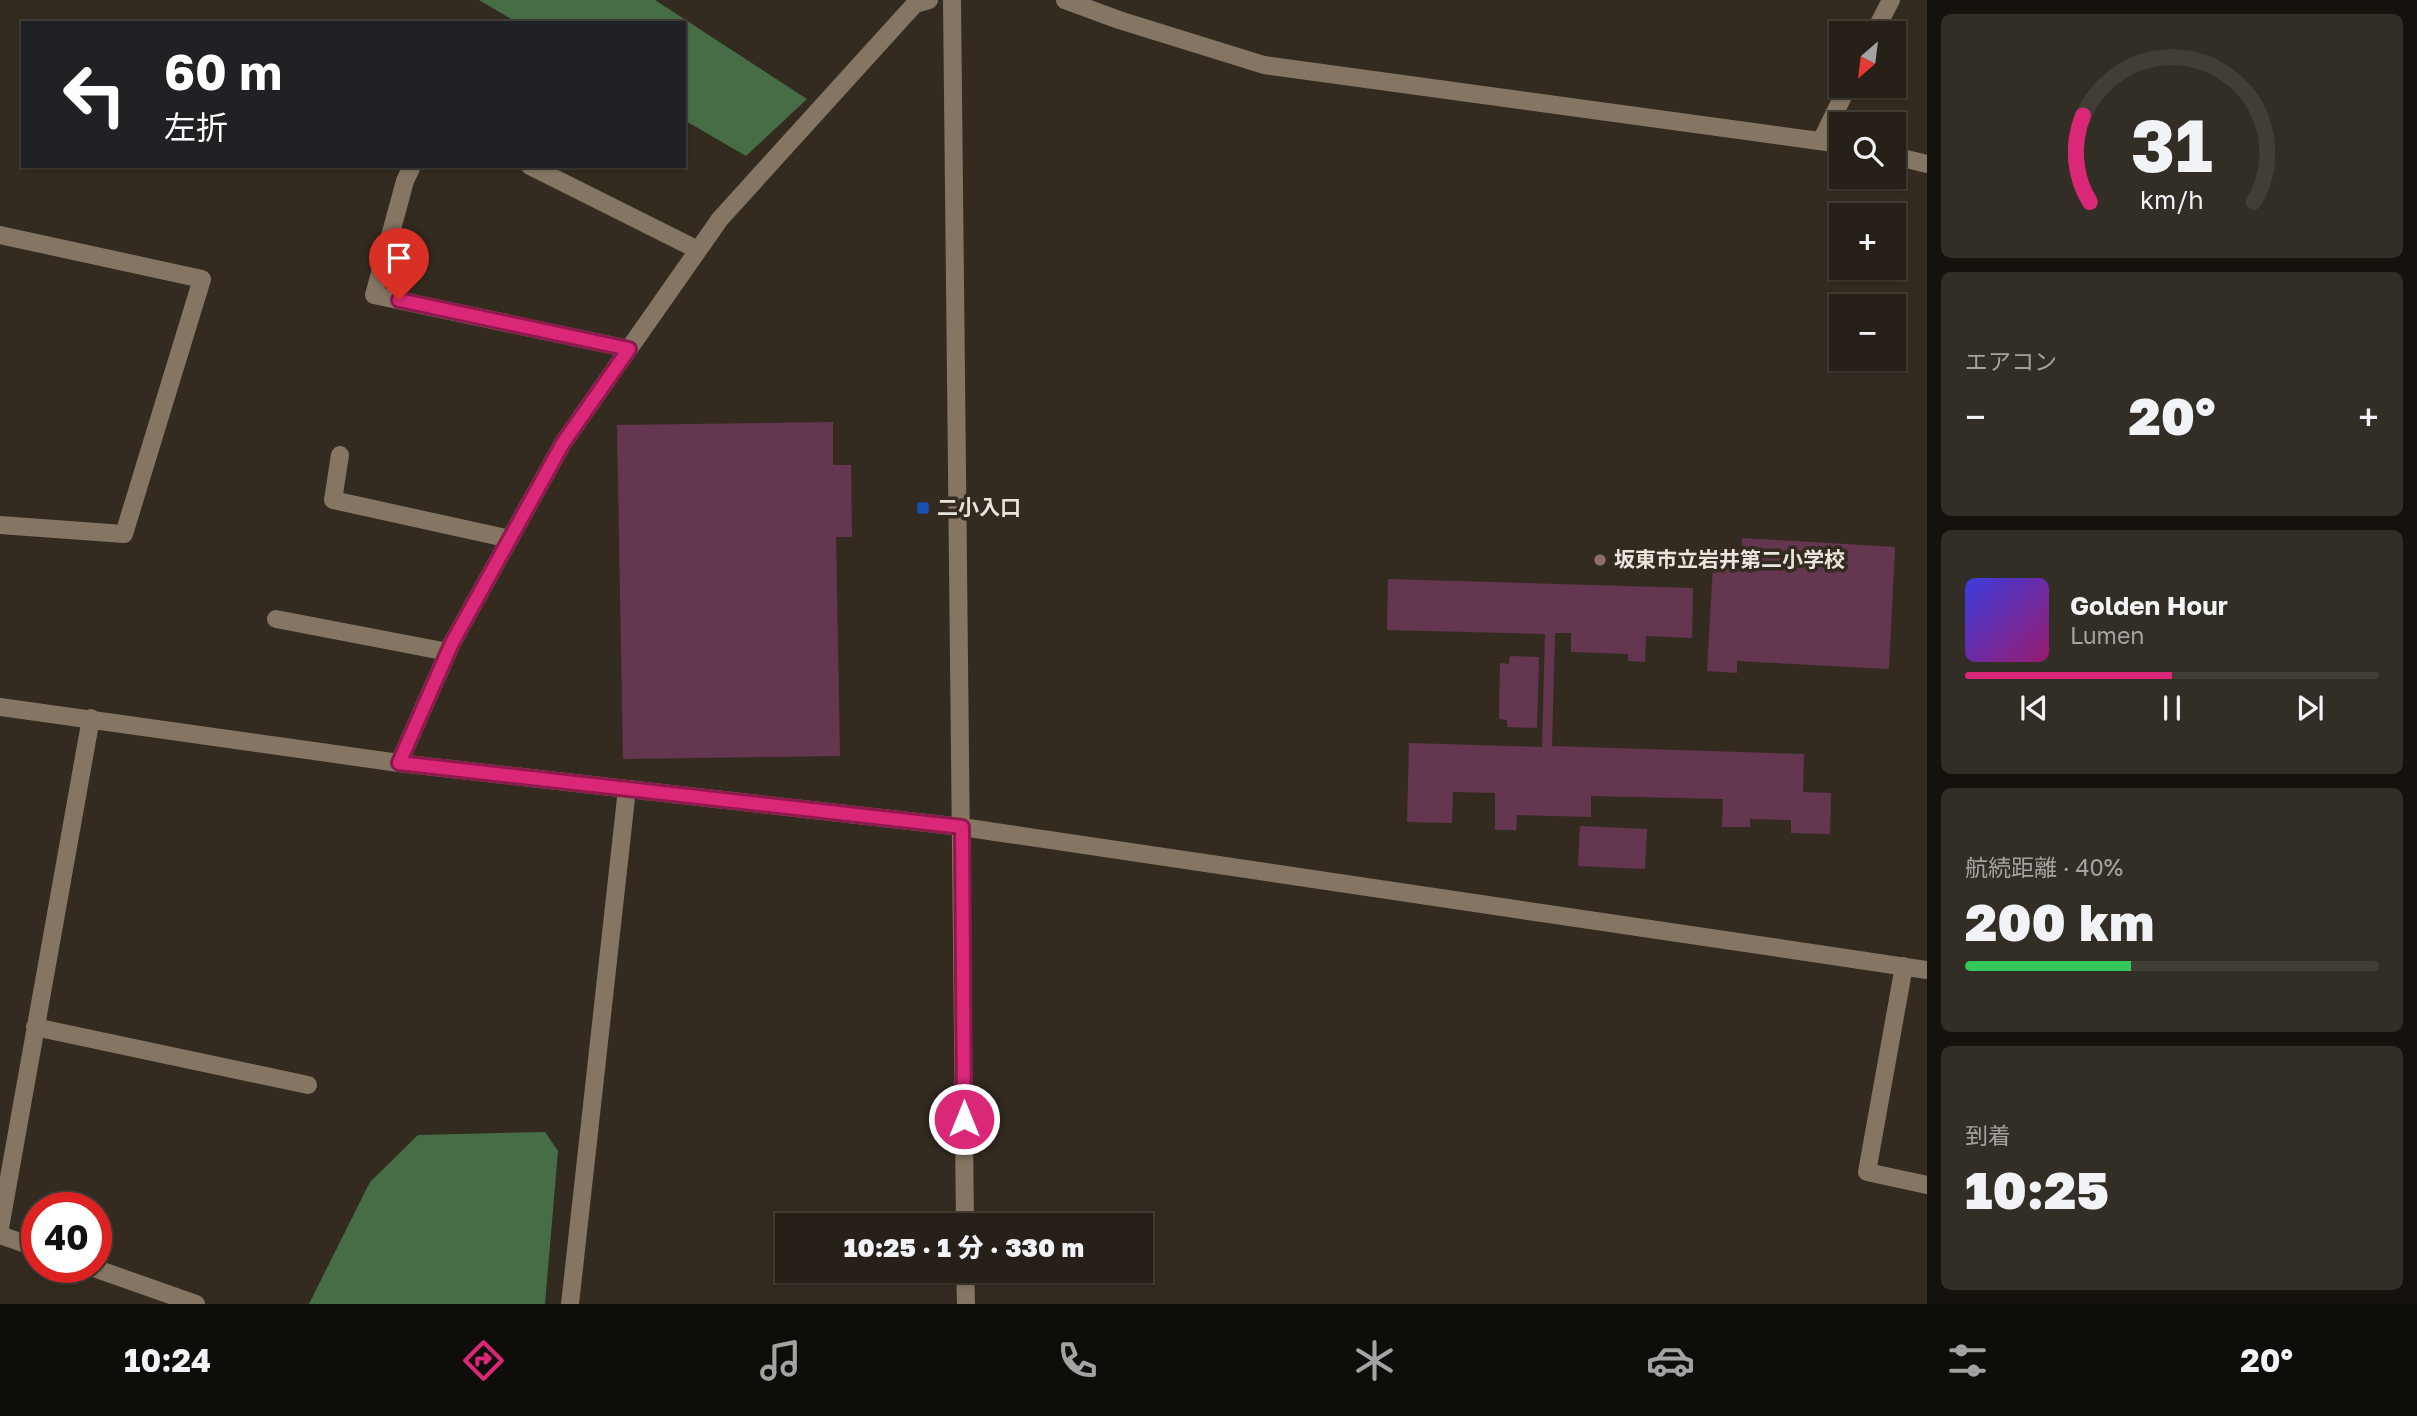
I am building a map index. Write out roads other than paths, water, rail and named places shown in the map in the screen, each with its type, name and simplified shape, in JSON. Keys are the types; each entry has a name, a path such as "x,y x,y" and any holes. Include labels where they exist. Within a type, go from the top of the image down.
{"street":[{"path":"399,763 448,652 563,443 696,248 746,187 915,4 929,0"},
{"path":"953,0 965,1213"},
{"path":"1065,0 1119,20 1264,65 1829,141"},
{"path":"1880,21 1891,0"},
{"path":"1822,139 1842,98"},
{"path":"1906,159 1927,164"},
{"path":"411,168 405,181 374,295 629,349"},
{"path":"534,168 696,248"},
{"path":"0,235 202,279 124,534 0,525"},
{"path":"340,455 333,500 510,539"},
{"path":"276,619 448,652"},
{"path":"0,708 90,718 399,763 962,827 1927,970"},
{"path":"0,1228 90,718"},
{"path":"570,1304 626,789"},
{"path":"1904,967 1867,1172 1927,1185"},
{"path":"35,1027 308,1085"},
{"path":"0,1235 21,1242"},
{"path":"112,1274 196,1304"},
{"path":"965,1283 966,1304"}],"place":[{"name":"二小入口","path":"923,508"},
{"name":"坂東市立岩井第二小学校","path":"1600,560"}]}
